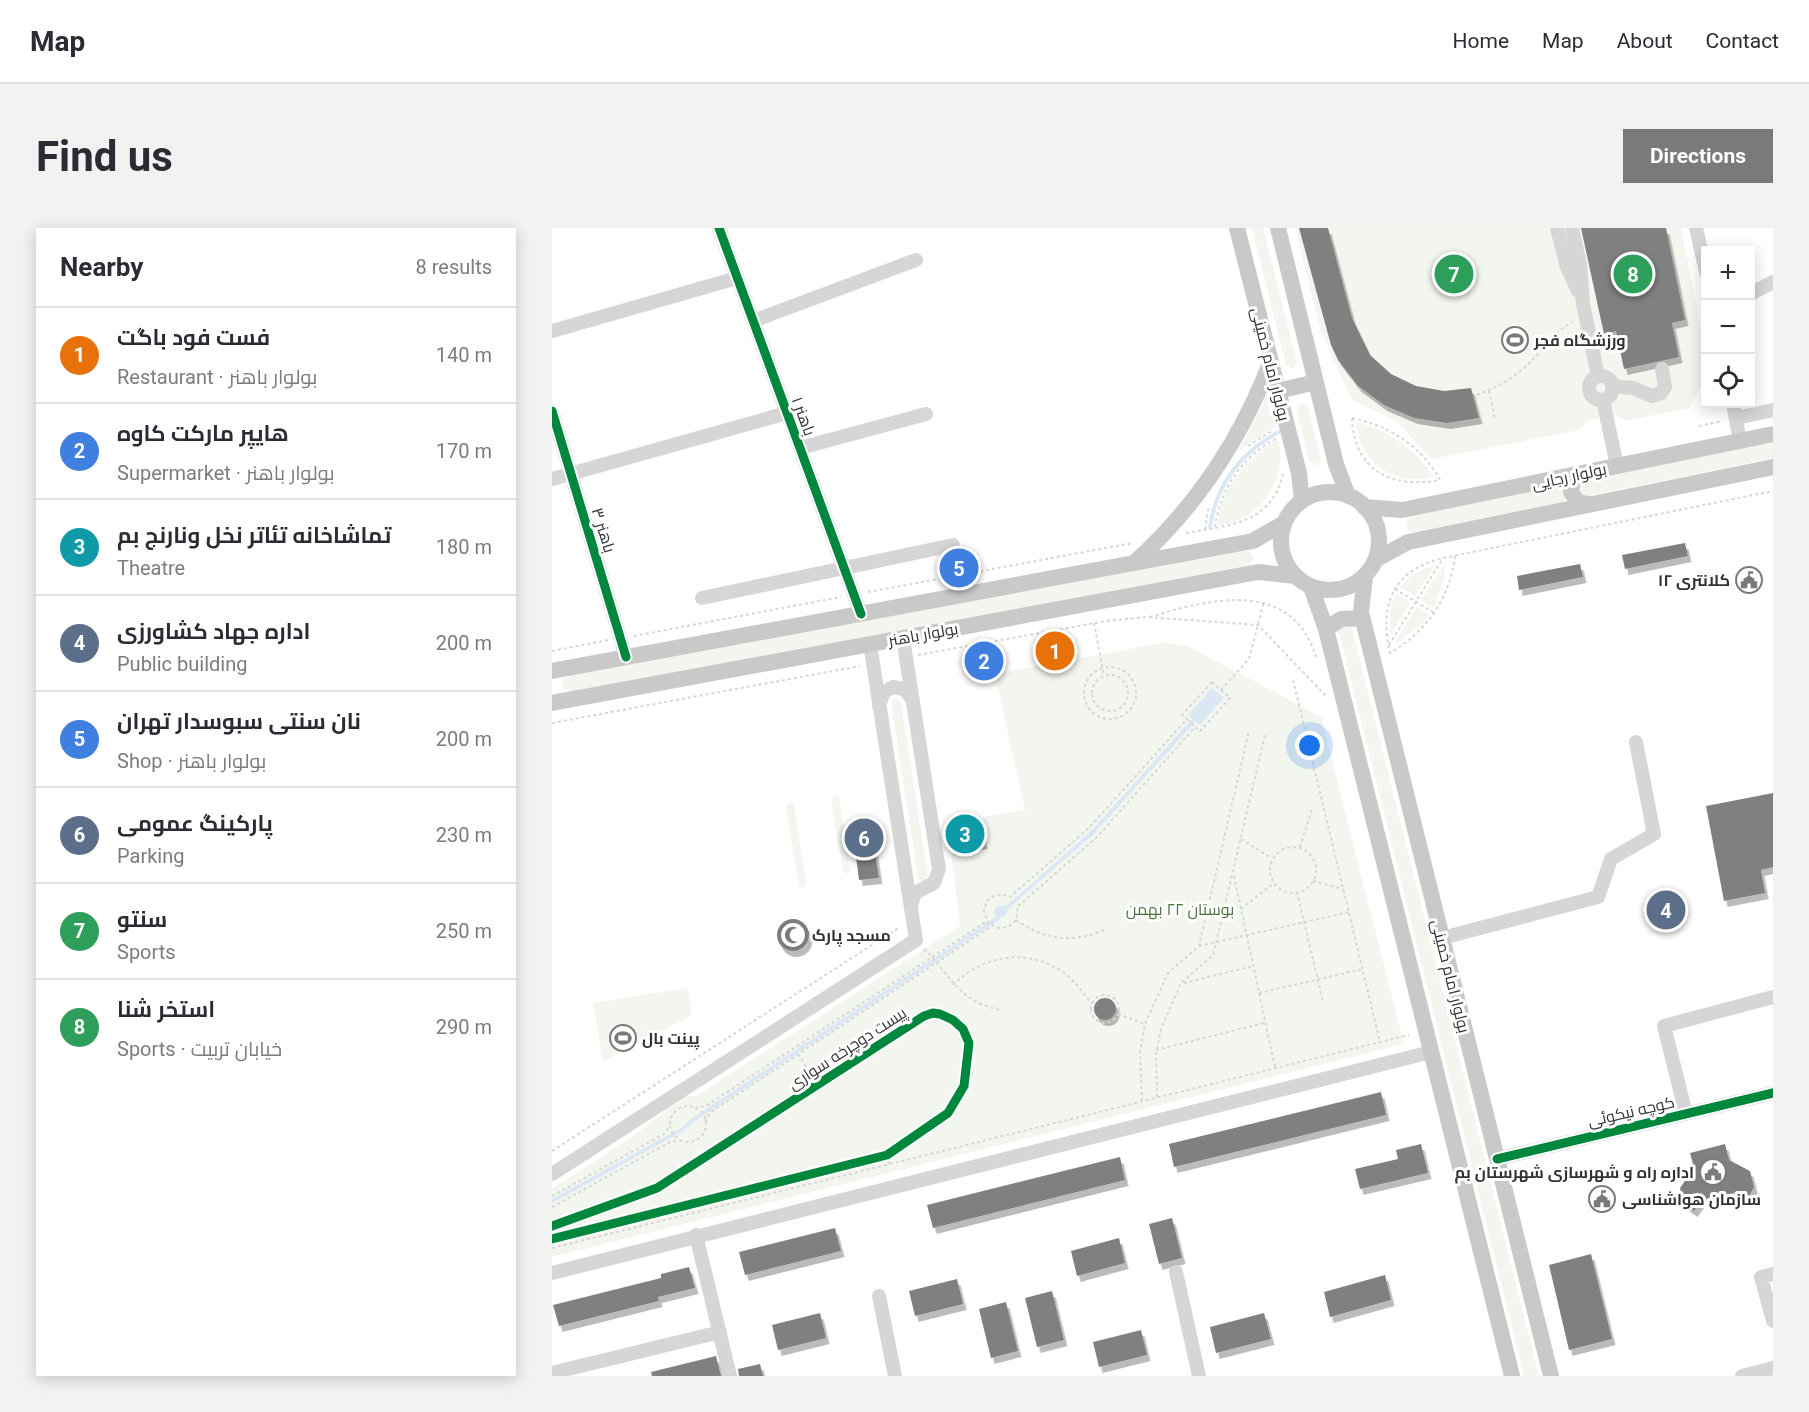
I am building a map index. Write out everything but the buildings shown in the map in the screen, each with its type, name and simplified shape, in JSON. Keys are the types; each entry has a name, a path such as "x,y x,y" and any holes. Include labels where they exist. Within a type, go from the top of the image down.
{"main road":[{"name":"بولوار امام خمینی","path":"1238,228 1299,473 1302,501"},
{"path":"1278,228 1336,464 1348,496"},
{"path":"1134,563 1161,538 1191,504 1223,459 1250,412 1271,361"},
{"path":"1278,391 1316,382"},
{"name":"بولوار رجایی","path":"1364,507 1402,510 1773,434"},
{"name":"بولوار رجایی","path":"1375,560 1408,542 1773,466"},
{"path":"1583,473 1573,480 1571,492 1578,502 1589,504"},
{"path":"1320,493 1348,496 1364,507 1378,531 1375,560 1365,576 1339,589 1311,587 1295,576 1281,551 1284,523 1302,501 1320,493"},
{"name":"بولوار باهنر","path":"552,671 1253,541 1284,523"},
{"name":"بولوار باهنر","path":"552,703 1258,572 1295,576"},
{"name":"بولوار امام خمینی","path":"1365,576 1362,618 1551,1376"},
{"path":"1311,587 1326,629 1512,1376"},
{"path":"1326,629 1341,619 1362,618"}],"street":[{"name":"باهنر ۱","path":"719,228 861,614"},
{"path":"1557,228 1567,267 1584,309"},
{"path":"1572,228 1580,264 1584,309 1598,376"},
{"path":"1696,228 1701,250"},
{"path":"753,321 916,260"},
{"path":"552,331 737,278"},
{"path":"1755,291 1773,282"},
{"path":"1612,386 1633,388 1652,396 1661,393 1665,387 1662,369"},
{"path":"1598,376 1607,378 1612,386 1611,395 1603,400 1594,398 1589,391 1591,382 1598,376"},
{"path":"1603,400 1617,466"},
{"path":"1733,408 1740,441"},
{"path":"1736,418 1773,410"},
{"name":"باهنر ۳","path":"552,411 626,657"},
{"path":"552,479 787,413"},
{"path":"800,448 926,414"},
{"path":"702,598 953,545"},
{"path":"903,638 939,869 934,883 912,897 910,907"},
{"path":"552,1174 916,940 870,644"},
{"path":"879,707 884,692 893,687 904,689 913,701"},
{"path":"1442,938 1598,897 1611,859 1654,834 1636,742"},
{"path":"905,874 910,883 924,888"},
{"path":"1686,1114 1664,1026 1773,997"},
{"path":"552,1273 1431,1052"},
{"name":"کوچه نیکوئی","path":"1497,1159 1773,1093"},
{"path":"696,1235 730,1376"},
{"path":"1176,1272 1199,1376"},
{"path":"1773,1274 1761,1277 1773,1321"},
{"path":"879,1296 895,1376"},
{"path":"552,1374 720,1332"},
{"path":"1743,1376 1773,1368"}],"path":[{"path":"1477,395 1489,391 1527,366 1550,338 1584,309"},
{"path":"1489,391 1495,419"},
{"path":"1352,417 1387,429 1408,442 1426,459 1440,480 1406,483 1394,480 1374,469 1366,461 1355,440 1352,417"},
{"path":"1699,426 1736,418"},
{"path":"1215,528 1220,503 1236,474 1259,450 1281,437"},
{"path":"1161,538 1232,526 1257,514 1275,494 1284,468"},
{"path":"1455,556 1450,581 1434,613 1404,645 1390,653 1385,622 1395,589 1420,565 1443,558 1773,490"},
{"path":"552,651 1134,543"},
{"path":"1389,645 1443,558"},
{"path":"1395,589 1434,613"},
{"path":"906,658 1094,623 1148,617 1232,600 1264,602 1285,611 1304,630 1319,668"},
{"path":"1221,690 1249,659 1264,602"},
{"path":"1148,617 1258,625 1326,696 1324,686"},
{"path":"1094,623 1104,676"},
{"path":"552,719 552,723 873,664"},
{"path":"1111,667 1121,669 1135,683 1134,703 1120,717 1110,719 1100,717 1086,703 1086,682 1101,669 1111,667"},
{"path":"1104,676 1118,676 1127,686 1127,700 1117,710 1103,710 1094,700 1094,686 1104,676"},
{"path":"1293,680 1380,1042"},
{"path":"1212,682 1230,698 1200,731 1188,720 1182,715 1212,682"},
{"path":"1188,720 1089,828 1010,897 997,894 989,899 984,908 987,921 992,926 1005,928 1016,920 1017,907 1097,837 1194,726"},
{"path":"1199,946 1249,731"},
{"path":"1157,1097 1156,1050 1169,1005 1181,983 1213,955 1265,735"},
{"path":"1300,848 1312,809"},
{"path":"1241,839 1272,859"},
{"path":"1287,848 1300,848 1307,852 1315,865 1313,880 1297,892 1288,892 1274,883 1270,875 1272,859 1287,848"},
{"path":"1233,873 1275,1068"},
{"path":"1313,880 1344,889"},
{"path":"1241,909 1274,883"},
{"path":"1297,892 1323,1002"},
{"path":"1142,1101 1140,1052 1145,1024 1168,973 1199,946 1349,912"},
{"path":"1016,920 1036,932 1059,938 1084,937 1106,929"},
{"path":"552,1196 664,1134 677,1110 682,1107 706,1106 987,921"},
{"path":"705,1122 711,1112 992,926"},
{"path":"552,1151 900,927"},
{"path":"916,940 938,962 953,986 979,1004 1001,1010"},
{"path":"953,986 982,964 1006,957 1030,958 1064,973 1092,1004"},
{"path":"1181,983 1253,966"},
{"path":"1259,993 1363,969"},
{"path":"1104,994 1115,998 1119,1008 1118,1014 1116,1019 1106,1024 1095,1020 1090,1010 1094,999 1104,994"},
{"path":"1118,1014 1145,1024"},
{"path":"1156,1050 1265,1022"},
{"path":"552,1239 1142,1101 1408,1035"},
{"path":"798,1054 818,1085"},
{"path":"552,1207 670,1142 698,1138 705,1128 705,1122 700,1111 695,1107"},
{"path":"670,1126 672,1132 681,1140"},
{"path":"552,1248 888,1160 896,1149"}],"green space":[{"path":"1252,228 1263,228 1297,362 1293,369 1286,365"},
{"name":"ورزشگاه فجر","path":"1295,228 1681,228 1701,329 1701,387 1689,408 1626,421 1615,415 1588,420 1579,430 1432,459 1396,421 1352,400 1321,331"},
{"path":"1266,397 1275,427 1252,441 1237,454"},
{"path":"1303,404 1308,408 1321,459 1317,466 1310,462 1297,411 1299,405"},
{"path":"1356,422 1379,430 1400,442 1434,477 1406,478 1382,469 1364,449"},
{"path":"1278,440 1279,470 1267,497 1245,516 1217,525 1224,499 1237,475 1256,455"},
{"path":"1773,442 1773,458 1588,496 1582,495 1579,490 1580,484 1585,481"},
{"path":"1563,485 1566,501 1416,532 1410,531 1407,526 1408,520 1413,516"},
{"path":"1244,551 1250,552 1254,557 1250,565 571,692 565,690 562,685 563,679 568,676"},
{"path":"1445,563 1444,579 1434,608 1421,600"},
{"path":"1435,565 1415,596 1400,587 1412,575"},
{"path":"1396,594 1410,603 1390,635 1390,610"},
{"path":"1417,607 1429,615 1419,627 1393,645"},
{"path":"1351,624 1539,1376 1524,1376 1338,628"},
{"name":"بوستان ۲۲ بهمن","path":"1163,643 1188,646 1321,717 1404,1044 552,1257 552,1189 635,1135 684,1096 696,1096 960,926 951,849 983,843 979,818 1025,810 994,670 1001,669 1003,672"},
{"path":"893,698 901,701 928,876 922,882 918,878 891,703"},
{"path":"836,794 839,797 850,869 848,874 843,871 831,798"},
{"path":"791,801 794,804 806,884 802,889 799,886 786,806"},
{"name":"پینت بال","path":"688,988 692,1015 603,1061 593,1003"}],"shaded area":[{"path":"1212,688 1224,698 1200,725 1195,722 1094,834 1008,909 1005,917 996,917 994,912 997,905 1006,906 1091,831 1192,719 1188,715"}],"waterway":[{"path":"1210,527 1218,497 1232,471 1253,449 1279,432"},
{"path":"552,1201 683,1129 693,1120 998,918"}],"cycle path":[{"path":"719,228 861,614"},
{"path":"552,411 626,657"},
{"name":"پیست دوچرخه سواری","path":"552,1226 657,1188 924,1016 933,1013 940,1014 953,1020 963,1029 969,1043 964,1086 948,1113 887,1155 552,1239"},
{"path":"1497,1159 1773,1093"}],"place":[{"name":"سنتو","path":"1454,274"},
{"name":"استخر شنا","path":"1633,274"},
{"name":"ورزشگاه فجر","path":"1515,340"},
{"name":"نان سنتی سبوسدار تهران","path":"959,568"},
{"name":"کلانتری ۱۲","path":"1749,580"},
{"name":"فست فود باگت","path":"1055,651"},
{"name":"هایپر مارکت کاوه","path":"984,661"},
{"name":"تماشاخانه تئاتر نخل ونارنج بم","path":"965,834"},
{"name":"پارکینگ عمومی","path":"864,838"},
{"name":"اداره جهاد کشاورزی","path":"1666,910"},
{"name":"مسجد پارک","path":"793,935"},
{"name":"پینت بال","path":"623,1038"},
{"name":"اداره راه و شهرسازی شهرستان بم","path":"1713,1172"},
{"name":"سازمان هواشناسی","path":"1602,1199"}]}
